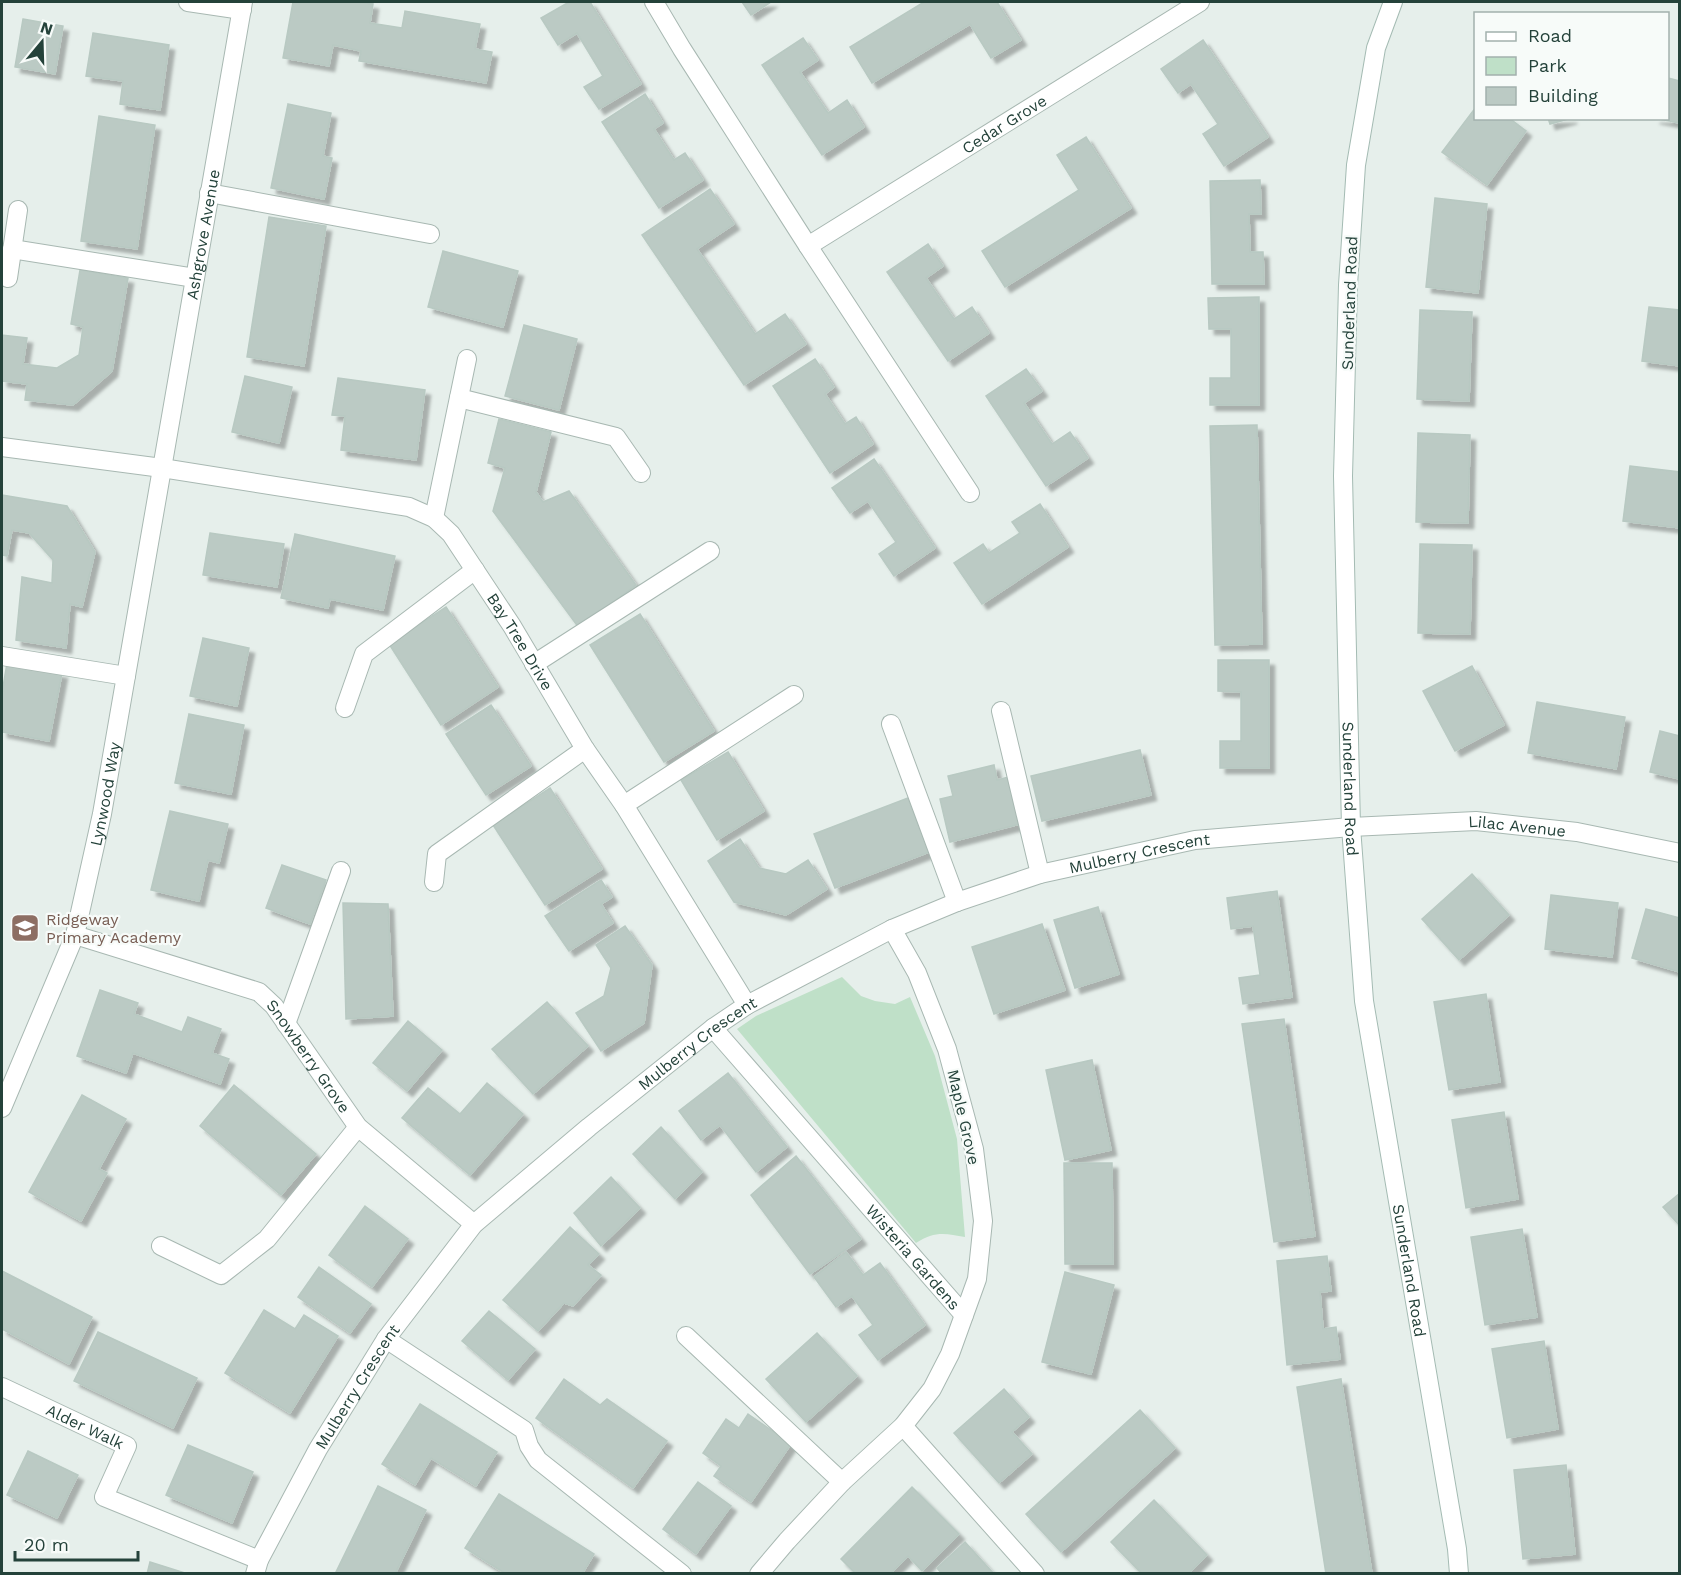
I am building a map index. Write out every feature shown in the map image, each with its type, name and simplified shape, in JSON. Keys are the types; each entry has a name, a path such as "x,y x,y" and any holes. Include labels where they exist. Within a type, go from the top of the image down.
{"street":[{"path":"188,2 243,6"},
{"path":"654,2 808,246 969,493"},
{"name":"Cedar Grove","path":"808,246 1200,2"},
{"name":"Sunderland Road","path":"1394,2 1376,48 1356,165 1348,285 1343,476 1352,827 1364,1001 1457,1549 1459,1574"},
{"name":"Ashgrove Avenue","path":"162,468 243,6"},
{"path":"209,193 430,234"},
{"path":"8,278 18,210"},
{"path":"12,249 195,278"},
{"path":"434,518 467,359"},
{"path":"459,398 616,437 641,473"},
{"name":"Bay Tree Drive","path":"2,447 162,468 409,507 434,518 452,534 585,749 624,805 747,1005"},
{"name":"Lynwood Way","path":"2,1108 75,935 102,814 162,468"},
{"path":"534,664 710,551"},
{"path":"345,708 364,654 475,570"},
{"path":"2,656 126,676"},
{"path":"624,805 794,694"},
{"path":"1002,711 1041,874"},
{"path":"891,724 957,902"},
{"path":"434,882 436,854 585,749"},
{"name":"Lilac Avenue","path":"1352,827 1476,821 1577,832 1680,853"},
{"name":"Mulberry Crescent","path":"257,1567 318,1449 386,1339 474,1224 589,1127 713,1028 747,1005 892,929 957,902 1041,874 1195,840 1352,827"},
{"path":"286,1024 341,871"},
{"name":"Maple Grove","path":"892,929 917,973 947,1049 974,1149 983,1221 977,1279 964,1316"},
{"name":"Snowberry Grove","path":"75,935 259,992 274,1006 358,1127 474,1224"},
{"name":"Wisteria Gardens","path":"713,1028 964,1316 950,1354 932,1389 903,1426 842,1482 786,1541 759,1574"},
{"path":"161,1246 221,1275 267,1239 358,1127"},
{"path":"686,1336 842,1482"},
{"path":"386,1339 524,1430 529,1446 538,1460 682,1574"},
{"name":"Alder Walk","path":"2,1387 128,1446 104,1497 257,1567"},
{"path":"903,1426 1035,1574"}],"green space":[{"path":"842,977 861,996 875,1001 895,1004 910,997 935,1056 957,1139 965,1237 940,1234 928,1236 916,1243 737,1029 756,1016"}],"building":[{"path":"293,2 373,4 370,23 402,28 405,11 480,24 475,49 492,52 486,83 359,61 361,51 333,45 329,66 283,58"},
{"path":"569,2 590,2 641,84 599,109 584,87 603,76 577,33 558,45 541,18"},
{"path":"742,2 771,2 751,15"},
{"path":"924,2 997,2 1021,40 991,58 970,24 872,83 850,47"},
{"path":"23,19 63,26 55,74 15,67"},
{"path":"93,33 169,45 160,110 120,104 123,81 86,76"},
{"path":"803,38 818,60 800,72 828,113 847,100 864,127 822,155 762,65"},
{"path":"1203,40 1268,137 1224,166 1203,134 1218,124 1191,84 1178,93 1161,69"},
{"path":"1669,78 1680,81 1680,123 1664,120 1669,120"},
{"path":"645,94 663,123 654,129 674,160 685,153 703,180 659,208 602,122"},
{"path":"288,104 331,113 323,156 332,158 324,199 271,188"},
{"path":"1474,110 1474,120 1512,120 1526,131 1487,185 1442,152"},
{"path":"99,116 155,125 137,249 81,241"},
{"path":"1549,120 1565,120 1550,124"},
{"path":"1086,137 1131,208 1005,287 982,251 1079,190 1057,155"},
{"path":"1260,180 1261,214 1249,214 1250,252 1263,252 1264,284 1212,284 1210,181"},
{"path":"710,189 734,224 697,249 755,334 785,314 806,344 744,385 642,235"},
{"path":"1435,198 1487,204 1478,293 1426,287"},
{"path":"269,217 326,226 304,366 247,357"},
{"path":"928,244 943,266 926,278 954,319 972,307 989,333 948,361 887,272"},
{"path":"443,251 518,271 503,327 428,307"},
{"path":"80,270 128,278 112,371 73,405 25,400 27,384 2,381 2,335 27,338 23,364 57,368 79,355 83,327 71,324"},
{"path":"1259,297 1259,405 1210,405 1210,378 1231,378 1231,329 1209,329 1208,298"},
{"path":"1649,307 1680,310 1680,366 1642,361"},
{"path":"1420,310 1472,312 1469,401 1417,399"},
{"path":"524,325 577,339 559,410 505,396"},
{"path":"815,359 834,387 825,394 845,424 856,417 873,444 830,473 773,386"},
{"path":"1026,369 1042,391 1024,403 1052,444 1070,432 1088,458 1046,486 986,396"},
{"path":"245,376 292,387 279,443 232,432"},
{"path":"338,378 425,390 416,460 341,450 345,416 332,415"},
{"path":"499,419 551,432 536,492 543,502 569,491 636,585 579,628 493,511 505,468 488,463"},
{"path":"1257,425 1262,644 1215,645 1210,426"},
{"path":"1418,433 1470,435 1468,523 1416,522"},
{"path":"874,459 935,548 894,576 879,554 896,542 868,501 850,513 832,488"},
{"path":"1630,466 1680,472 1680,528 1623,521"},
{"path":"2,495 67,506 95,552 82,607 70,604 66,648 16,640 22,577 52,583 53,560 29,533 12,530 7,556 2,555"},
{"path":"1040,504 1068,547 982,604 954,563 983,544 989,553 1020,533 1012,522"},
{"path":"210,533 284,544 277,587 203,575"},
{"path":"295,534 395,556 383,610 330,599 328,608 281,598"},
{"path":"1420,544 1472,545 1470,634 1418,633"},
{"path":"446,607 498,687 441,725 389,644"},
{"path":"640,614 714,731 664,762 590,645"},
{"path":"203,638 249,648 237,706 190,696"},
{"path":"1218,660 1269,660 1269,768 1220,768 1220,741 1241,741 1241,692 1218,691"},
{"path":"7,663 62,673 49,741 2,732 2,693"},
{"path":"1472,666 1504,725 1455,751 1423,691"},
{"path":"1537,702 1625,717 1616,769 1528,753"},
{"path":"491,705 531,766 486,795 446,734"},
{"path":"189,714 244,725 231,794 175,783"},
{"path":"1660,731 1680,736 1680,779 1650,772"},
{"path":"1140,750 1151,795 1042,821 1031,776"},
{"path":"728,752 764,811 717,840 681,780"},
{"path":"994,765 997,780 1009,777 1020,824 950,842 940,799 953,796 948,776"},
{"path":"550,788 602,869 545,905 493,825"},
{"path":"908,798 929,852 835,888 814,834"},
{"path":"170,811 228,824 219,863 208,860 199,901 151,890"},
{"path":"740,839 759,868 786,874 808,860 827,889 786,915 734,902 708,861"},
{"path":"282,865 326,880 310,924 266,908"},
{"path":"1472,874 1509,915 1459,960 1422,919"},
{"path":"601,880 612,897 601,904 613,923 569,951 545,916"},
{"path":"1277,891 1292,997 1243,1004 1239,978 1260,975 1253,926 1231,929 1227,898"},
{"path":"1551,895 1618,903 1612,957 1545,949"},
{"path":"343,903 388,904 393,1016 346,1019"},
{"path":"1098,907 1119,974 1075,988 1054,920"},
{"path":"1646,909 1680,918 1680,972 1632,958"},
{"path":"1042,924 1065,990 994,1014 972,947"},
{"path":"625,926 652,965 644,1023 601,1051 576,1013 604,996 611,968 596,945"},
{"path":"100,990 138,1003 134,1014 182,1032 188,1017 221,1029 212,1053 229,1059 220,1084 133,1053 126,1073 77,1056"},
{"path":"1486,994 1500,1082 1449,1090 1434,1002"},
{"path":"547,1002 588,1046 533,1094 492,1049"},
{"path":"1284,1019 1315,1236 1274,1242 1242,1024"},
{"path":"408,1021 442,1050 407,1091 373,1063"},
{"path":"1092,1060 1111,1150 1065,1160 1046,1070"},
{"path":"728,1073 787,1147 756,1172 720,1125 701,1140 679,1111"},
{"path":"487,1083 523,1114 470,1175 402,1118 428,1088 460,1114"},
{"path":"234,1085 316,1154 281,1195 200,1126"},
{"path":"82,1095 126,1119 99,1169 107,1173 81,1221 29,1192"},
{"path":"1504,1112 1518,1199 1466,1208 1452,1120"},
{"path":"661,1127 702,1172 675,1199 633,1154"},
{"path":"796,1156 861,1239 810,1274 751,1195"},
{"path":"1064,1163 1112,1163 1113,1264 1065,1264"},
{"path":"611,1177 640,1208 601,1246 574,1213"},
{"path":"1680,1193 1680,1226 1663,1207"},
{"path":"365,1206 408,1239 372,1287 329,1255"},
{"path":"570,1227 599,1254 588,1265 601,1275 573,1306 564,1303 538,1331 503,1300"},
{"path":"1522,1229 1537,1317 1485,1325 1471,1237"},
{"path":"846,1252 863,1275 880,1263 925,1325 878,1360 859,1335 873,1325 852,1296 836,1307 814,1277"},
{"path":"1327,1256 1331,1291 1320,1292 1323,1329 1336,1327 1340,1359 1287,1365 1277,1261"},
{"path":"319,1267 371,1304 350,1333 298,1297"},
{"path":"2,1271 92,1317 69,1364 2,1329"},
{"path":"1065,1272 1114,1285 1091,1374 1042,1362"},
{"path":"264,1310 295,1329 304,1315 338,1336 290,1413 225,1373"},
{"path":"489,1311 535,1349 508,1380 462,1341"},
{"path":"98,1332 197,1378 173,1428 74,1381"},
{"path":"817,1333 857,1376 806,1422 766,1379"},
{"path":"1544,1341 1558,1429 1507,1438 1492,1349"},
{"path":"564,1379 600,1405 607,1399 667,1441 633,1488 536,1418"},
{"path":"1341,1379 1372,1574 1326,1574 1297,1387"},
{"path":"1004,1389 1029,1417 1012,1432 1032,1454 999,1483 954,1433"},
{"path":"420,1404 497,1452 476,1486 431,1458 415,1485 382,1464"},
{"path":"1140,1410 1175,1448 1061,1552 1026,1514"},
{"path":"748,1414 791,1444 751,1502 714,1476 721,1466 703,1453 726,1419 739,1428"},
{"path":"188,1445 253,1472 232,1523 166,1495"},
{"path":"28,1451 78,1475 57,1518 7,1495"},
{"path":"1566,1465 1575,1554 1523,1559 1514,1470"},
{"path":"698,1482 731,1506 696,1554 663,1529"},
{"path":"378,1486 426,1510 395,1574 335,1574"},
{"path":"912,1487 959,1534 922,1571 908,1556 890,1574 856,1574 841,1559"},
{"path":"499,1494 594,1554 582,1574 506,1574 465,1548"},
{"path":"1154,1500 1207,1555 1188,1574 1142,1574 1111,1542"},
{"path":"965,1542 994,1574 942,1574 937,1568"},
{"path":"150,1562 188,1574 147,1574"}],"place":[{"name":"Ridgeway Primary Academy","path":"25,928"}]}
